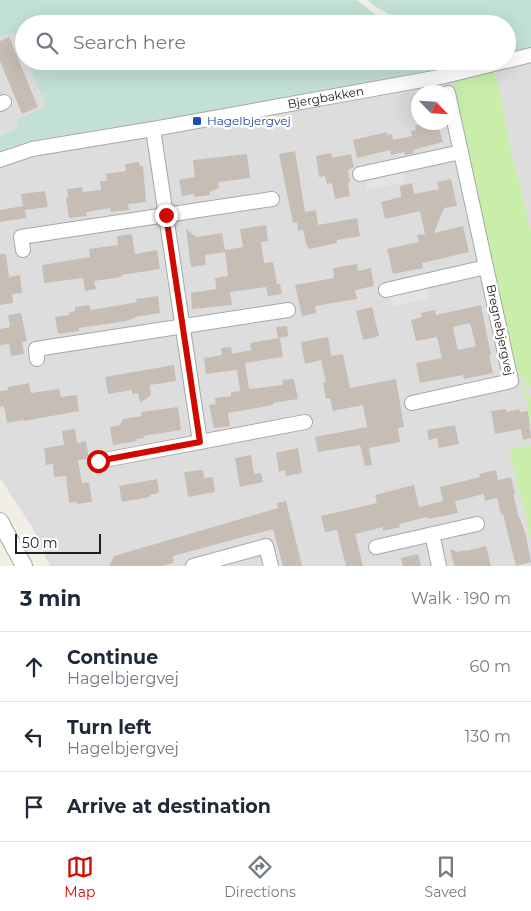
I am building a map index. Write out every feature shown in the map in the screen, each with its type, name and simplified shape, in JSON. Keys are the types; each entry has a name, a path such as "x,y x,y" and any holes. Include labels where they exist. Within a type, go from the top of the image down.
{"street":[{"name":"Bjergbakken","path":"516,59 531,55"},
{"name":"Bjergbakken","path":"0,160 32,148 153,129 470,70"},
{"name":"Bregnebjergvej","path":"445,76 447,85"},
{"path":"153,129 200,442"},
{"name":"Bregnebjergvej","path":"412,403 511,381 456,129"},
{"path":"360,174 461,152"},
{"path":"23,250 21,237 272,199"},
{"name":"Bregnebjergvej","path":"386,290 486,267"},
{"path":"37,359 36,349 288,310"},
{"path":"98,461 305,422"},
{"path":"0,521 24,566"},
{"path":"376,547 477,524"},
{"path":"432,534 440,566"},
{"path":"193,566 266,546 272,566"}],"shaded area":[{"path":"7,15 15,33 15,70 136,70 336,86 410,70 516,70 516,47 531,44 531,566 50,566 32,527 0,478 0,17"},
{"path":"403,172 405,182 367,190 366,181"},
{"path":"427,288 430,298 393,306 390,296"}],"green space":[{"path":"0,0 357,0 376,15 15,15 15,34 14,32 0,36"},
{"path":"368,0 531,0 531,48 516,51 516,15 390,15"},
{"path":"31,70 432,70 271,103 45,138 13,146 0,152 0,136 19,128 16,120 39,110 45,104"},
{"path":"489,71 494,71 497,76 509,142 531,230 531,388 521,377 513,359 456,105 456,85 454,83 472,76 473,78 489,74"},
{"path":"520,385 525,386 531,398 531,426 524,389 519,389"},
{"path":"531,445 531,540 509,449"}],"building":[{"path":"9,37 15,51 15,70 23,70 38,107 22,114 0,61 0,41"},
{"path":"439,130 443,142 413,150 414,153 405,155 404,152 391,155 390,150 357,158 353,140 387,132 387,135 392,134 393,140 412,136 411,131"},
{"path":"295,151 305,212 316,210 318,225 357,218 360,236 337,240 337,243 309,249 307,247 303,230 298,231 297,222 293,223 279,154"},
{"path":"331,153 332,158 351,154 354,167 348,170 350,196 335,199 332,183 327,184 325,176 319,177 316,156"},
{"path":"247,154 250,178 218,182 219,188 210,192 210,195 194,197 194,194 182,196 179,180 195,177 193,160"},
{"path":"139,162 140,166 143,166 146,202 128,204 129,210 111,212 110,208 86,212 87,216 69,218 66,198 68,198 67,189 82,187 83,192 101,190 100,181 107,181 106,174 126,171 125,164"},
{"path":"451,179 457,206 444,208 434,233 463,226 469,252 422,263 423,268 393,274 387,249 419,242 417,235 425,234 420,211 385,219 381,202 401,197 400,186 412,183 414,194 439,189 437,182"},
{"path":"45,191 48,207 25,210 26,218 0,222 0,210 23,206 21,194"},
{"path":"266,225 268,241 261,242 264,263 273,262 277,284 280,284 282,294 268,296 266,287 230,292 232,305 192,309 191,293 216,289 215,278 228,276 225,252 205,255 206,265 191,267 186,229 196,237 222,233 225,250 243,247 240,229"},
{"path":"132,234 135,254 157,250 160,269 94,281 96,289 85,291 83,278 44,283 42,265 90,257 89,249 118,245 117,236"},
{"path":"0,254 6,254 9,277 20,275 22,293 12,294 13,303 0,305"},
{"path":"357,264 358,271 371,268 374,286 355,290 357,299 315,306 316,313 302,316 295,285 334,278 333,268"},
{"path":"158,296 160,313 135,317 126,321 79,328 79,331 58,334 55,317 69,315 69,312 75,311 75,307 89,305 91,310 137,302 136,299"},
{"path":"481,305 493,373 464,379 463,375 420,383 416,363 442,358 437,337 416,341 411,320 422,317 421,313 435,310 436,315","holes":["470,323 476,346 458,350 453,327"]},
{"path":"372,307 379,336 363,340 356,311"},
{"path":"21,313 27,341 22,342 24,354 11,356 9,344 0,345 0,329 10,327 8,315"},
{"path":"287,326 288,336 278,338 276,327"},
{"path":"328,337 331,356 343,354 350,388 396,379 404,427 398,428 400,442 369,448 372,465 365,466 360,445 318,452 315,437 367,427 363,405 333,411 330,398 326,399 323,383 326,382 321,360 305,364 301,342"},
{"path":"280,338 283,357 245,363 249,389 283,385 282,380 294,379 298,399 228,413 230,426 214,428 209,405 216,404 215,398 231,396 231,392 240,391 237,370 206,374 204,358 222,355 221,348 231,347 232,354 251,350 250,343"},
{"path":"174,365 176,381 150,385 151,395 140,403 138,393 132,394 132,390 108,394 105,377"},
{"path":"29,383 31,393 59,389 61,397 77,395 79,411 7,423 4,406 0,407 0,391 8,390 8,387"},
{"path":"178,407 181,430 143,436 144,438 136,439 137,441 113,445 110,427 120,425 123,419 142,416 141,412"},
{"path":"506,409 506,412 519,409 520,412 528,411 531,438 523,440 521,429 495,434 491,411"},
{"path":"455,425 459,444 439,448 437,438 429,440 427,430"},
{"path":"75,429 77,443 86,441 89,459 78,460 82,483 89,482 92,502 77,504 77,502 69,503 66,476 54,477 53,464 46,465 44,448 64,445 62,431"},
{"path":"298,448 302,473 286,476 285,470 279,472 276,453"},
{"path":"251,455 254,474 261,473 263,482 240,487 235,458"},
{"path":"203,470 204,478 213,477 215,492 188,497 184,472"},
{"path":"496,470 498,480 511,477 515,494 513,494 526,536 531,562 516,566 497,498 485,501 484,494 455,501 458,513 428,519 427,517 399,524 400,527 383,531 383,527 355,534 363,566 346,566 337,530 325,532 321,516 377,503 375,495 414,485 419,507 443,501 440,487 480,477 479,474"},
{"path":"157,479 159,493 150,495 150,497 122,502 119,486"},
{"path":"286,501 302,566 283,566 273,529 173,556 173,563 162,566 109,566 114,556 278,508 277,503"},
{"path":"486,546 491,566 454,566 450,549 457,552"},
{"path":"418,554 421,566 403,566 401,558"}],"place":[{"name":"Hagelbjergvej","path":"197,121"}],"route":[{"path":"98,461 200,442 166,215"}]}
